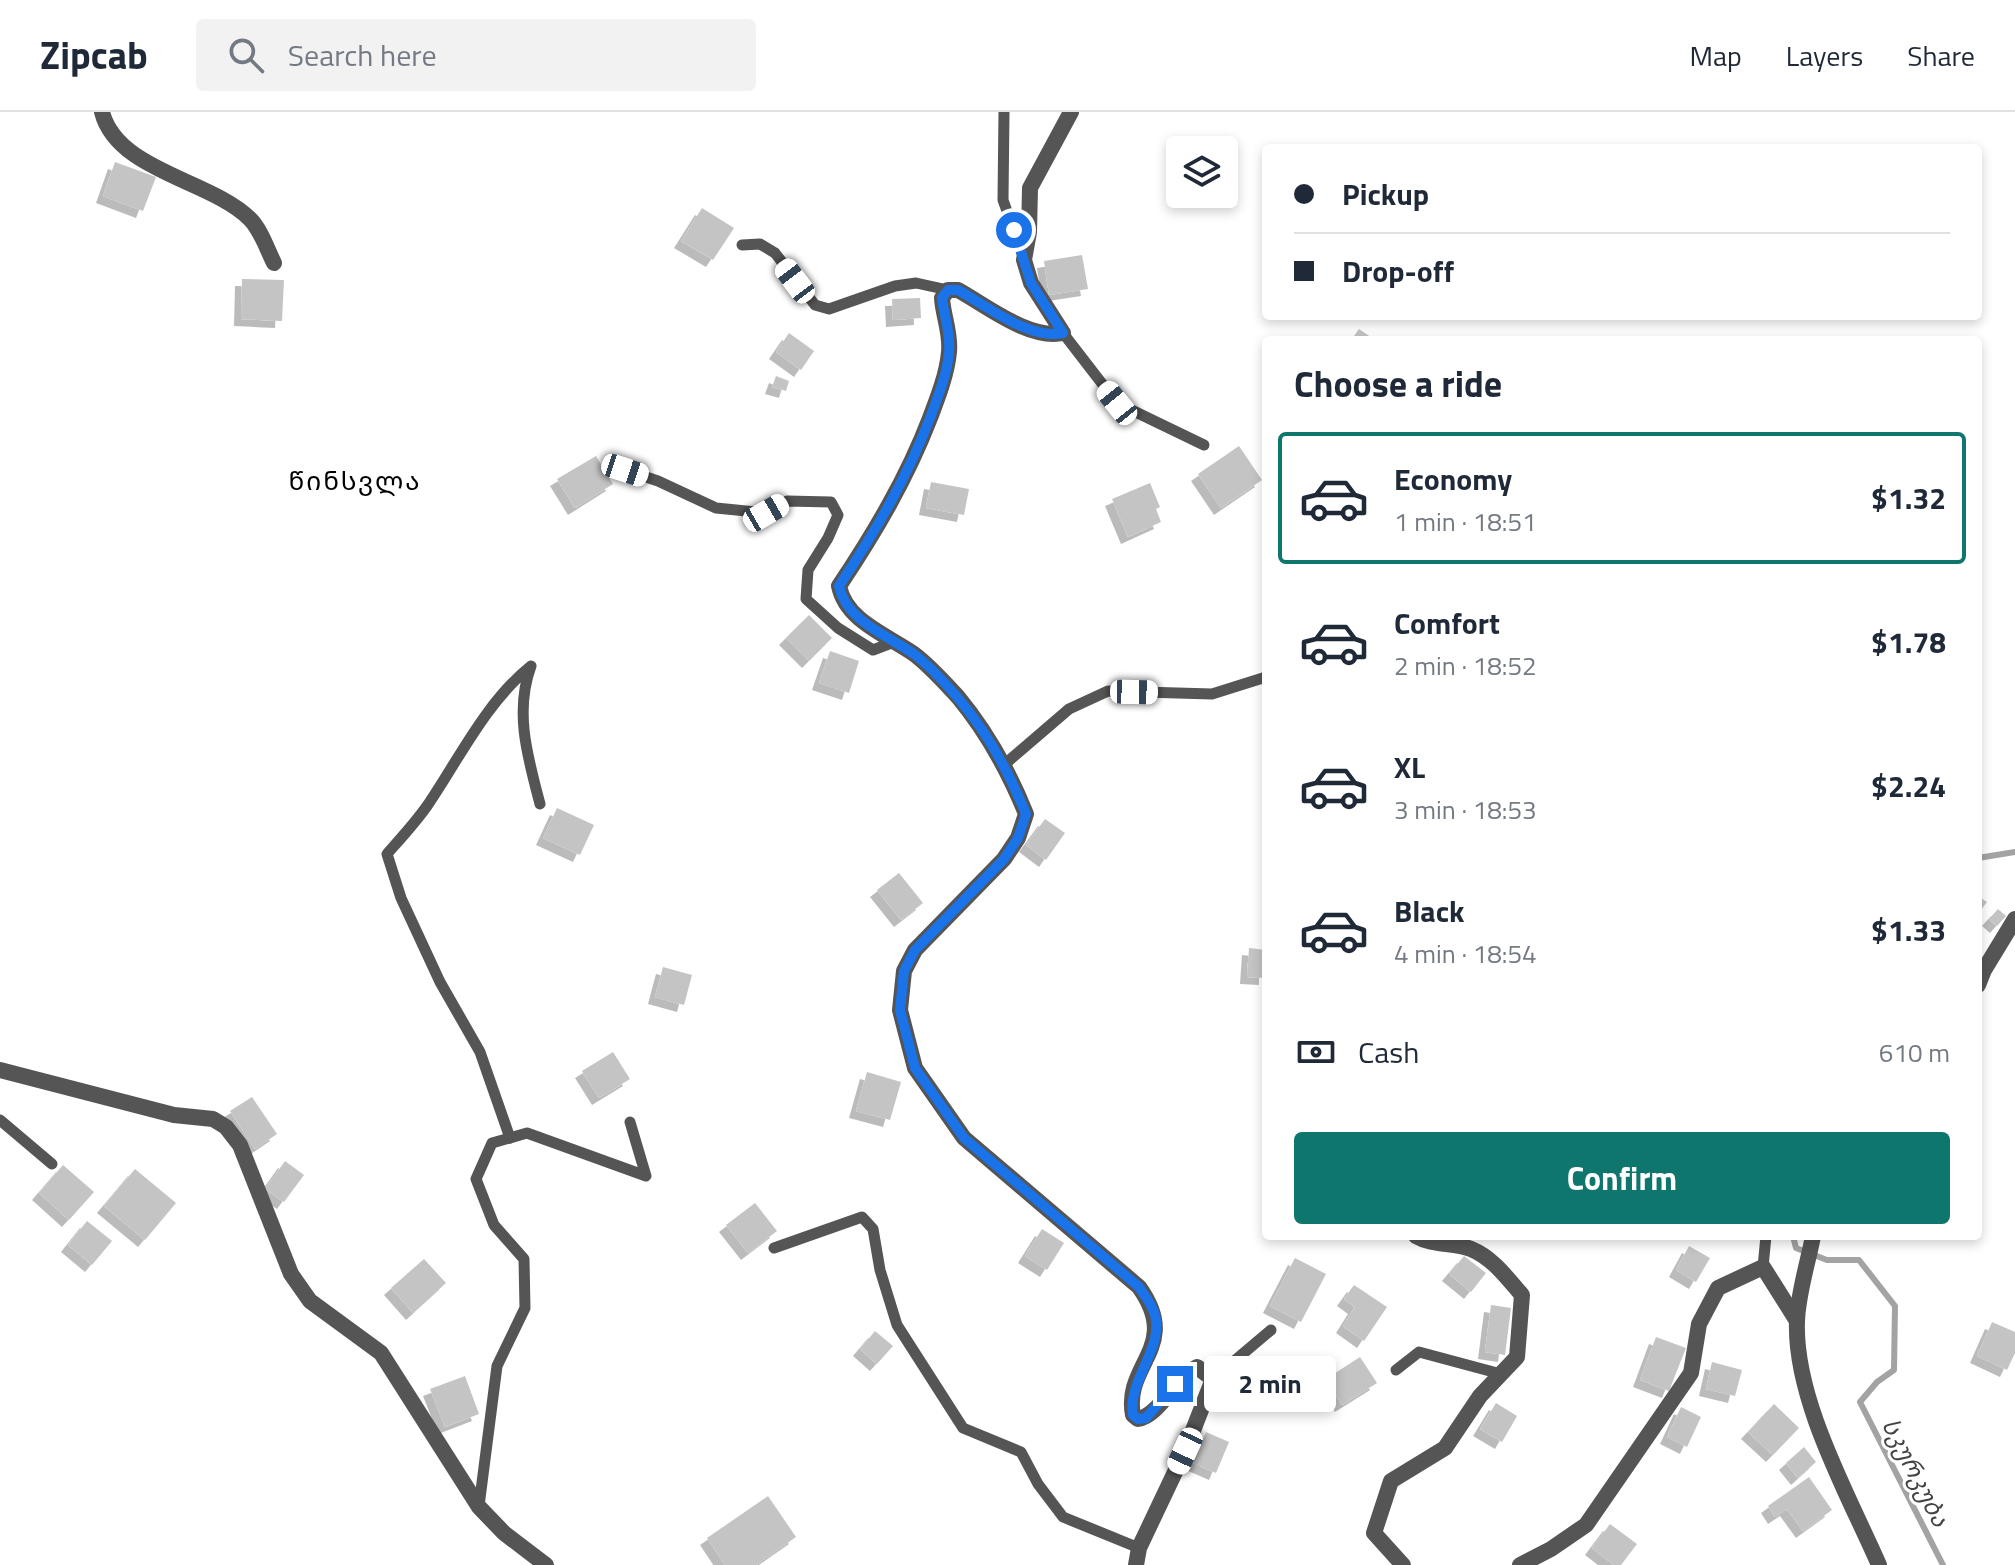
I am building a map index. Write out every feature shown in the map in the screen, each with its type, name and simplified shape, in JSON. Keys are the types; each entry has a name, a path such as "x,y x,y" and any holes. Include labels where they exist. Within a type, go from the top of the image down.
{"street":[{"path":"102,112 104,120 127,149 235,206 253,221 274,263"},
{"path":"1071,112 1030,188 1029,232 1024,260 1031,283 1063,333 1049,336 1028,330 958,290 948,290 942,298 949,352 938,397 915,457 886,512 839,586 842,602 868,626 917,655 958,698 1005,764 1026,814 1018,838 1004,859 915,950 904,971 900,1010 915,1068 964,1138 1139,1287 1152,1305 1157,1319 1153,1342 1131,1404 1133,1415 1138,1419 1146,1418 1175,1384 1197,1367 1213,1379 1185,1451 1139,1548 1136,1565"},
{"path":"1982,975 2015,919"},
{"path":"0,1070 174,1115 213,1119 226,1127 240,1145 291,1274 310,1301 381,1353 479,1507 504,1533 546,1565"},
{"path":"1403,1565 1374,1533 1391,1481 1445,1448 1480,1396 1517,1357 1522,1295 1495,1264 1470,1248 1422,1240"},
{"path":"1812,1240 1797,1321 1802,1379 1823,1439 1879,1565"},
{"path":"1520,1565 1586,1525 1691,1373 1699,1324 1718,1288 1763,1267 1797,1321"}],"lane":[{"path":"1004,112 1003,200 1024,260"},
{"path":"742,245 760,244 775,253 815,305 829,309 895,286 916,283 948,290"},
{"path":"1063,333 1117,403 1204,445"},
{"path":"625,470 658,481 716,508 766,513 787,501 831,502 838,515 808,570 806,599 838,628 873,650 894,642"},
{"path":"510,1138 480,1052 433,968 401,898 387,854 426,808 469,738 516,678 531,666 524,684 523,739 540,804"},
{"path":"1005,764 1069,709 1108,691 1212,694 1262,678"},
{"path":"0,1120 52,1164"},
{"path":"479,1507 497,1366 525,1308 524,1259 494,1225 476,1179 492,1143 527,1133 646,1176 630,1122"},
{"path":"774,1248 862,1217 873,1229 880,1270 897,1325 963,1428 1021,1452 1038,1484 1063,1517 1139,1548"},
{"path":"1763,1267 1766,1240"},
{"path":"1213,1379 1271,1330"},
{"path":"1396,1370 1419,1352 1501,1374"}],"building":[{"path":"115,162 156,177 143,211 103,196"},
{"path":"702,208 734,228 713,260 681,241"},
{"path":"1082,255 1088,289 1049,295 1044,261"},
{"path":"242,279 284,280 282,321 241,319"},
{"path":"920,298 921,318 893,320 892,299"},
{"path":"1359,329 1369,336 1354,336"},
{"path":"789,333 814,351 801,370 776,352"},
{"path":"776,376 789,381 786,391 772,387"},
{"path":"1239,446 1262,480 1221,508 1198,474"},
{"path":"596,456 613,484 575,508 557,479"},
{"path":"931,482 969,489 964,515 926,508"},
{"path":"1150,483 1160,507 1156,509 1161,522 1128,537 1112,499"},
{"path":"809,615 832,638 809,661 786,638"},
{"path":"830,651 859,661 849,693 819,683"},
{"path":"557,808 594,825 580,855 543,838"},
{"path":"1045,819 1065,833 1046,860 1026,845"},
{"path":"899,873 923,903 901,920 877,890"},
{"path":"1998,909 2006,916 1997,926 1989,919"},
{"path":"1249,948 1262,950 1262,978 1247,977"},
{"path":"663,967 692,975 684,1005 655,997"},
{"path":"613,1052 630,1079 599,1098 582,1071"},
{"path":"867,1072 901,1082 890,1120 856,1111"},
{"path":"252,1097 277,1134 255,1149 230,1111"},
{"path":"285,1161 304,1175 284,1202 265,1189"},
{"path":"63,1165 94,1192 69,1220 39,1193"},
{"path":"135,1169 176,1203 145,1240 104,1206"},
{"path":"755,1203 777,1231 748,1253 726,1225"},
{"path":"87,1221 112,1241 92,1265 68,1245"},
{"path":"1042,1229 1064,1243 1047,1270 1025,1256"},
{"path":"1689,1246 1710,1258 1696,1282 1676,1270"},
{"path":"1464,1256 1486,1273 1471,1292 1449,1274"},
{"path":"1295,1258 1326,1274 1301,1322 1270,1306"},
{"path":"424,1259 446,1283 413,1313 391,1288"},
{"path":"1354,1285 1387,1307 1364,1341 1343,1326 1355,1307 1344,1299"},
{"path":"1491,1305 1511,1308 1505,1355 1485,1352"},
{"path":"1992,1322 2015,1332 2015,1353 2007,1370 1977,1356"},
{"path":"875,1331 893,1346 877,1364 860,1349"},
{"path":"1656,1337 1686,1348 1669,1391 1640,1380"},
{"path":"1360,1357 1377,1383 1342,1405 1326,1379"},
{"path":"1712,1362 1742,1370 1735,1396 1706,1389"},
{"path":"465,1376 479,1414 445,1427 430,1389"},
{"path":"1496,1403 1517,1416 1502,1442 1480,1429"},
{"path":"1774,1404 1799,1428 1773,1455 1748,1432"},
{"path":"1681,1407 1701,1417 1687,1447 1667,1437"},
{"path":"1206,1432 1229,1442 1216,1473 1193,1463"},
{"path":"1804,1447 1816,1462 1798,1478 1786,1463"},
{"path":"1809,1477 1832,1510 1803,1531 1787,1509 1775,1517 1768,1506"},
{"path":"768,1496 796,1537 756,1565 725,1565 707,1538"},
{"path":"1610,1524 1637,1544 1621,1565 1614,1565 1592,1548"}],"waterway":[{"name":"სკურკუბა","path":"1982,857 2015,852"},
{"name":"სკურკუბა","path":"1794,1240 1796,1248 1827,1260 1859,1260 1895,1306 1894,1370 1877,1382 1860,1402 1943,1565"}],"district":[{"name":"წინსვლა","path":"355,480"}],"route":[{"path":"1014,230 1031,283 1063,333 1049,336 1028,330 958,290 948,290 942,298 949,352 938,397 915,457 886,512 839,586 842,602 868,626 917,655 958,698 1005,764 1026,814 1018,838 1004,859 915,950 904,971 900,1010 915,1068 964,1138 1139,1287 1152,1305 1157,1319 1153,1342 1131,1404 1133,1415 1138,1419 1146,1418 1175,1384"}]}
